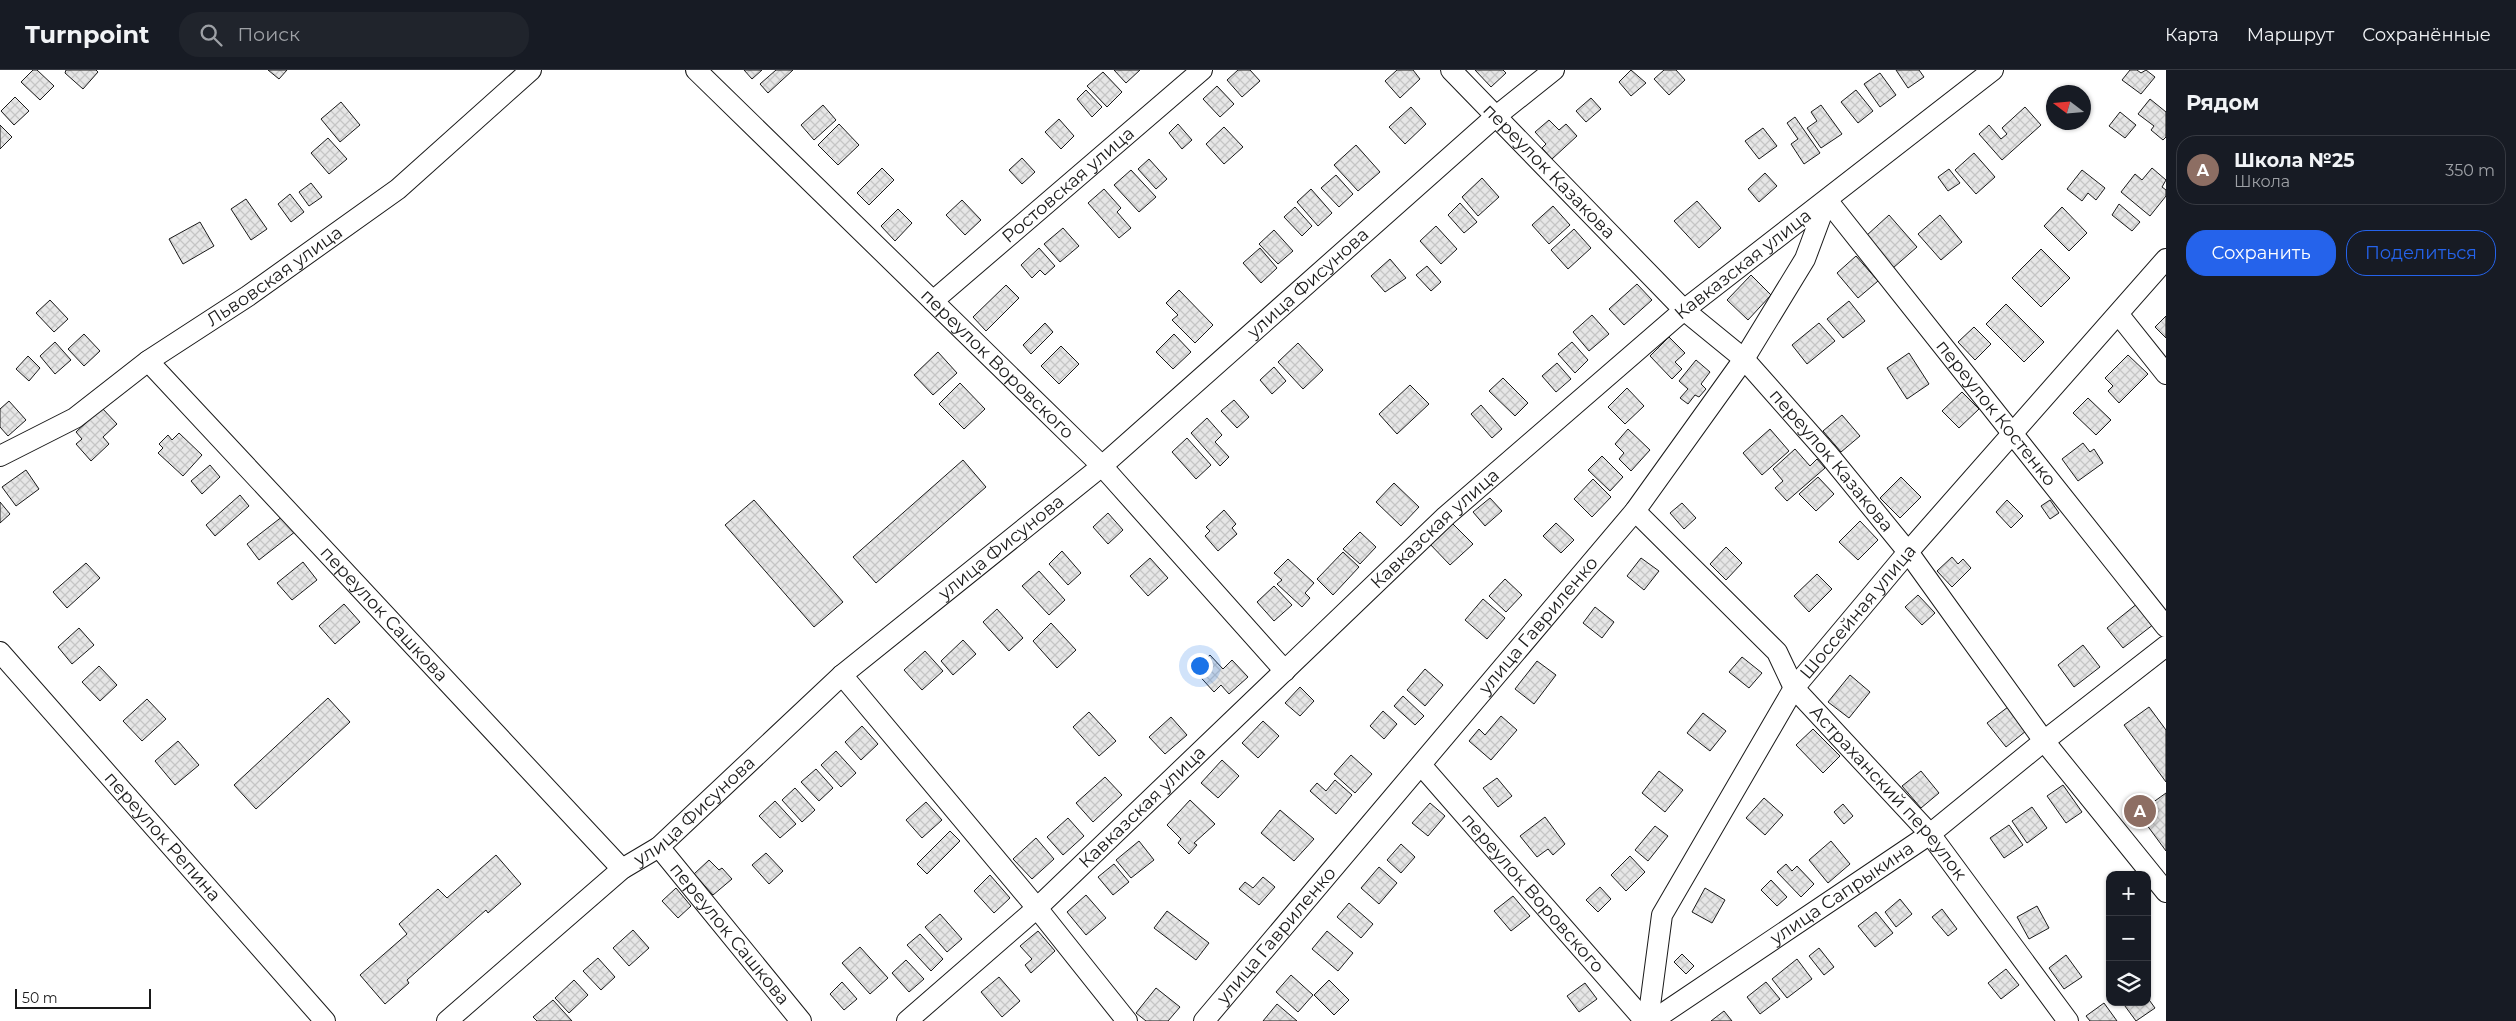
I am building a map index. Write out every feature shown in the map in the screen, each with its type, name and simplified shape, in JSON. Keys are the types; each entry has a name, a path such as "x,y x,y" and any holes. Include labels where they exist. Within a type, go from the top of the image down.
{"street":[{"name":"Львовская улица","path":"0,456 75,418 148,360 248,296 398,189 531,70"},
{"name":"переулок Воровского","path":"696,70 1102,466 1285,671"},
{"name":"Ростовская улица","path":"933,301 1202,70"},
{"name":"переулок Казакова","path":"1451,70 1684,310 1744,359 1828,454 1908,552 2044,741 2166,892"},
{"name":"улица Фисунова","path":"447,1021 622,869 659,847 842,676 1102,466 1495,117 1554,70"},
{"name":"Кавказская улица","path":"907,1021 1037,908 1446,516 1684,310 1993,70"},
{"name":"улица Гавриленко","path":"1204,1021 1635,511 1744,359 1805,259 1827,200"},
{"name":"переулок Костенко","path":"1827,200 2166,626"},
{"name":"Шоссейная улица","path":"1648,1021 1662,915 1794,688 1908,552 2119,315 2166,259"},
{"path":"2119,315 2166,374"},
{"name":"переулок Сашкова","path":"148,360 622,869"},
{"name":"Астраханский переулок","path":"1635,511 1777,652 1794,688 1930,834 2068,1021"},
{"name":"улица Сапрыкина","path":"1648,1021 1930,834 2044,741 2166,646"},
{"name":"переулок Репина","path":"0,652 325,1021"},
{"path":"842,676 1037,908 1127,1021"},
{"name":"переулок Воровского","path":"1421,765 1648,1021"},
{"name":"переулок Сашкова","path":"659,847 802,1021"}],"building":[{"path":"33,70 37,70 54,86 40,100 21,82"},
{"path":"66,70 96,70 98,72 83,89 65,73"},
{"path":"268,70 287,70 279,79"},
{"path":"744,70 762,70 752,79"},
{"path":"776,70 793,70 768,93 760,84"},
{"path":"1114,70 1140,70 1126,83"},
{"path":"1238,70 1250,70 1260,81 1242,97 1227,80"},
{"path":"1397,70 1413,70 1420,79 1400,98 1385,81"},
{"path":"1475,70 1503,70 1506,73 1491,87"},
{"path":"1631,70 1646,83 1631,96 1619,82"},
{"path":"1664,70 1676,70 1685,80 1669,95 1654,79"},
{"path":"1896,70 1919,70 1924,77 1908,88"},
{"path":"2130,70 2137,70 2141,73 2146,70 2155,77 2141,94 2122,80"},
{"path":"1103,72 1122,92 1107,107 1087,86"},
{"path":"1880,73 1896,95 1880,107 1864,84"},
{"path":"1217,86 1234,104 1220,117 1203,99"},
{"path":"1086,90 1102,107 1092,117 1077,99"},
{"path":"1856,90 1873,111 1858,123 1841,102"},
{"path":"15,97 29,111 14,125 1,111"},
{"path":"1591,98 1601,109 1586,122 1576,111"},
{"path":"2150,99 2166,112 2166,137 2163,140 2151,130 2154,126 2138,114"},
{"path":"341,102 360,125 340,142 321,119"},
{"path":"823,105 836,120 814,140 801,125"},
{"path":"1821,105 1842,134 1821,148 1807,128 1817,121 1811,112"},
{"path":"1411,107 1426,124 1405,144 1389,127"},
{"path":"2025,107 2041,125 2002,160 1979,134 1989,125 2001,139 2007,134 2002,128"},
{"path":"2120,112 2136,125 2125,138 2109,126"},
{"path":"1795,117 1820,153 1804,164 1791,144 1798,139 1787,123"},
{"path":"1059,119 1074,136 1061,149 1045,132"},
{"path":"1549,120 1559,130 1566,124 1577,136 1552,159 1542,148 1546,144 1535,132"},
{"path":"839,124 859,145 838,165 818,145"},
{"path":"1178,124 1192,140 1182,149 1169,133"},
{"path":"0,125 12,137 0,149"},
{"path":"1224,127 1243,147 1224,164 1206,144"},
{"path":"1763,128 1777,146 1759,159 1745,141"},
{"path":"328,138 347,159 329,174 311,153"},
{"path":"1356,145 1380,172 1358,191 1334,165"},
{"path":"1974,153 1995,177 1976,194 1955,170"},
{"path":"1022,158 1035,172 1022,184 1009,170"},
{"path":"1149,159 1167,179 1156,189 1138,169"},
{"path":"882,168 894,180 869,205 857,193"},
{"path":"2152,168 2166,180 2162,187 2166,190 2166,196 2150,216 2121,192 2135,174 2142,180"},
{"path":"1949,169 1960,183 1948,191 1938,177"},
{"path":"1131,170 1156,197 1139,212 1114,185"},
{"path":"2082,170 2105,188 2096,200 2088,193 2082,201 2067,189"},
{"path":"1765,173 1777,186 1759,202 1748,189"},
{"path":"1336,175 1353,194 1339,207 1321,188"},
{"path":"1482,178 1499,197 1478,216 1462,197"},
{"path":"311,183 322,197 309,206 299,192"},
{"path":"1104,189 1121,208 1117,212 1131,228 1119,238 1088,203"},
{"path":"1311,189 1332,213 1318,226 1297,202"},
{"path":"290,194 304,212 291,222 278,204"},
{"path":"246,199 267,229 251,240 231,209"},
{"path":"962,200 981,220 965,235 946,215"},
{"path":"1697,201 1721,228 1699,248 1674,221"},
{"path":"1460,203 1477,222 1464,233 1448,215"},
{"path":"2119,204 2140,222 2132,231 2112,215"},
{"path":"1553,206 1570,225 1549,244 1532,225"},
{"path":"1295,207 1312,226 1302,236 1284,217"},
{"path":"2062,207 2087,233 2069,251 2044,226"},
{"path":"898,209 912,223 895,241 881,226"},
{"path":"1889,215 1917,247 1893,268 1866,236"},
{"path":"1940,215 1962,242 1941,260 1918,234"},
{"path":"200,222 214,246 183,264 169,239"},
{"path":"1436,226 1457,249 1441,264 1420,241"},
{"path":"1063,228 1079,246 1060,262 1044,244"},
{"path":"1574,229 1591,248 1568,269 1551,250"},
{"path":"1274,230 1293,251 1278,264 1259,244"},
{"path":"1039,248 1055,266 1045,275 1040,270 1032,278 1021,265"},
{"path":"1260,248 1277,268 1261,283 1243,263"},
{"path":"2041,249 2070,278 2041,307 2012,278"},
{"path":"1856,256 1878,281 1858,298 1837,273"},
{"path":"1390,259 1406,278 1385,292 1371,276"},
{"path":"1427,266 1441,282 1431,291 1416,275"},
{"path":"1751,275 1771,295 1748,320 1727,300"},
{"path":"1637,284 1652,300 1624,325 1609,309"},
{"path":"1006,285 1019,298 986,331 973,317"},
{"path":"1179,290 1213,325 1195,343 1172,320 1178,315 1166,303"},
{"path":"50,300 68,319 54,332 36,313"},
{"path":"1849,301 1865,321 1843,338 1827,319"},
{"path":"2006,304 2044,342 2024,362 1986,324"},
{"path":"1592,315 1609,334 1589,351 1573,332"},
{"path":"2166,316 2166,338 2155,327"},
{"path":"1045,323 1053,332 1031,354 1023,345"},
{"path":"1819,323 1835,341 1807,364 1792,345"},
{"path":"1974,327 1991,344 1975,360 1958,342"},
{"path":"84,334 100,351 84,366 68,349"},
{"path":"1174,334 1191,352 1173,369 1156,352"},
{"path":"1669,337 1685,353 1675,362 1682,369 1672,379 1650,356"},
{"path":"55,342 71,360 55,374 40,356"},
{"path":"1572,342 1588,360 1575,373 1558,354"},
{"path":"1298,343 1323,370 1303,389 1278,362"},
{"path":"1061,346 1079,364 1059,384 1041,366"},
{"path":"938,352 957,373 933,395 914,375"},
{"path":"1909,353 1929,384 1907,399 1887,368"},
{"path":"2128,355 2148,374 2119,403 2108,391 2113,386 2105,378"},
{"path":"28,356 40,368 29,381 16,369"},
{"path":"1696,360 1710,372 1701,384 1706,389 1699,397 1695,395 1688,404 1680,398 1688,389 1679,381"},
{"path":"1557,363 1571,379 1556,392 1542,376"},
{"path":"1274,367 1286,381 1272,394 1260,380"},
{"path":"1503,378 1528,403 1515,416 1489,391"},
{"path":"960,383 985,409 964,429 939,404"},
{"path":"1410,385 1429,404 1397,434 1379,414"},
{"path":"1627,388 1644,406 1625,424 1608,407"},
{"path":"1962,392 1979,409 1959,428 1942,411"},
{"path":"2088,398 2111,420 2096,435 2073,413"},
{"path":"1234,400 1249,417 1237,428 1221,411"},
{"path":"9,401 26,420 8,436 0,427 0,409"},
{"path":"1481,405 1502,429 1492,438 1471,414"},
{"path":"102,408 117,424 103,437 109,444 91,461 76,444 82,439 76,432"},
{"path":"1842,415 1860,436 1841,452 1823,431"},
{"path":"1207,418 1222,435 1215,442 1229,457 1220,466 1191,433"},
{"path":"1628,429 1650,450 1631,471 1619,459 1624,453 1615,444"},
{"path":"1770,429 1789,451 1762,475 1743,453"},
{"path":"179,433 202,455 183,476 158,453 163,448 159,444 168,435 172,440"},
{"path":"1187,438 1211,465 1196,479 1172,452"},
{"path":"2083,443 2090,452 2094,449 2103,463 2078,481 2062,459"},
{"path":"1795,449 1810,466 1817,459 1825,468 1787,501 1775,488 1783,481 1773,469"},
{"path":"1602,456 1623,477 1610,491 1588,470"},
{"path":"963,460 986,487 876,583 853,557"},
{"path":"210,465 220,477 202,494 191,481"},
{"path":"26,470 39,489 16,506 2,487"},
{"path":"1818,477 1834,494 1816,511 1799,494"},
{"path":"1901,477 1921,497 1900,518 1880,498"},
{"path":"1593,479 1611,497 1592,517 1574,499"},
{"path":"1394,483 1419,507 1401,526 1376,502"},
{"path":"240,495 249,506 215,536 206,525"},
{"path":"1490,498 1502,511 1485,526 1473,512"},
{"path":"754,500 843,602 814,627 725,525"},
{"path":"2007,500 2023,516 2011,528 1996,512"},
{"path":"2050,500 2059,513 2050,519 2041,506"},
{"path":"0,502 10,514 0,523"},
{"path":"1682,503 1696,518 1684,529 1670,513"},
{"path":"1224,510 1236,524 1232,528 1237,534 1218,551 1205,536 1210,531 1206,527"},
{"path":"1108,513 1123,530 1108,544 1093,527"},
{"path":"283,516 296,531 259,560 247,544"},
{"path":"1450,521 1473,544 1450,565 1428,542"},
{"path":"1860,521 1878,540 1858,560 1839,542"},
{"path":"1556,523 1574,540 1561,553 1543,536"},
{"path":"1360,532 1376,547 1360,564 1343,549"},
{"path":"1726,547 1742,563 1726,580 1710,564"},
{"path":"1062,551 1081,573 1068,585 1049,564"},
{"path":"1343,552 1359,567 1333,595 1317,579"},
{"path":"1952,557 1958,564 1963,559 1971,568 1952,587 1937,571"},
{"path":"1150,558 1168,578 1148,596 1130,576"},
{"path":"1641,558 1659,571 1644,590 1627,576"},
{"path":"1288,559 1314,583 1305,593 1310,598 1302,607 1277,584 1282,580 1274,573"},
{"path":"303,562 317,580 292,600 277,583"},
{"path":"86,563 100,578 67,608 53,592"},
{"path":"1039,571 1065,600 1049,615 1022,586"},
{"path":"1817,574 1832,589 1809,612 1794,596"},
{"path":"1505,579 1522,595 1506,612 1489,596"},
{"path":"1274,586 1292,605 1274,621 1257,602"},
{"path":"1918,595 1935,613 1922,625 1905,607"},
{"path":"1483,599 1505,618 1487,639 1465,620"},
{"path":"2138,603 2154,624 2123,648 2107,628"},
{"path":"344,604 360,622 335,644 319,626"},
{"path":"1595,607 1614,622 1602,638 1583,623"},
{"path":"997,609 1023,638 1009,651 983,622"},
{"path":"1051,623 1076,650 1057,668 1033,641"},
{"path":"79,628 94,645 72,664 58,647"},
{"path":"963,640 976,654 953,675 941,661"},
{"path":"2083,645 2100,667 2074,687 2058,665"},
{"path":"925,651 943,671 922,690 904,670"},
{"path":"1210,655 1223,669 1232,660 1248,677 1229,694 1221,685 1214,692 1194,670"},
{"path":"1742,657 1762,673 1749,688 1729,672"},
{"path":"1537,661 1556,675 1534,704 1515,689"},
{"path":"99,666 117,685 100,701 82,682"},
{"path":"1425,669 1443,685 1425,706 1407,690"},
{"path":"1850,675 1870,692 1849,718 1828,702"},
{"path":"1300,687 1314,701 1300,716 1285,703"},
{"path":"1403,696 1424,716 1415,725 1394,706"},
{"path":"328,698 350,722 256,809 234,785"},
{"path":"147,699 166,719 142,741 123,721"},
{"path":"2008,707 2026,731 2006,747 1987,723"},
{"path":"2149,707 2166,730 2166,782 2124,725"},
{"path":"1383,711 1397,724 1384,739 1370,726"},
{"path":"1089,712 1116,741 1099,756 1073,727"},
{"path":"1703,713 1726,731 1710,751 1687,733"},
{"path":"1501,716 1517,730 1491,760 1469,741 1479,729 1485,735"},
{"path":"1171,717 1187,735 1165,754 1149,737"},
{"path":"1263,721 1279,736 1258,758 1242,743"},
{"path":"862,726 878,744 861,760 845,742"},
{"path":"1813,729 1840,756 1823,773 1796,745"},
{"path":"178,741 199,765 175,785 155,761"},
{"path":"836,751 856,773 841,787 821,765"},
{"path":"1351,755 1372,774 1355,793 1334,774"},
{"path":"1222,760 1239,776 1218,798 1201,783"},
{"path":"816,769 833,788 819,801 801,782"},
{"path":"1659,771 1683,790 1665,812 1642,793"},
{"path":"1921,771 1939,793 1921,808 1902,786"},
{"path":"1105,777 1122,795 1093,822 1076,803"},
{"path":"1497,778 1512,796 1498,807 1483,788"},
{"path":"1335,780 1352,795 1336,814 1310,791 1317,783 1326,791"},
{"path":"2063,785 2082,812 2066,823 2047,796"},
{"path":"795,788 815,810 802,822 782,800"},
{"path":"2166,793 2166,851 2138,813"},
{"path":"1764,798 1783,815 1765,835 1746,818"},
{"path":"1190,800 1215,824 1194,843 1197,845 1189,854 1178,843 1181,839 1167,825"},
{"path":"775,801 796,824 780,838 759,816"},
{"path":"926,802 942,820 922,838 906,820"},
{"path":"1430,803 1445,816 1428,836 1412,823"},
{"path":"1843,804 1853,816 1844,824 1834,812"},
{"path":"2032,807 2047,828 2027,843 2012,821"},
{"path":"1280,810 1314,839 1294,861 1261,833"},
{"path":"1545,817 1565,844 1553,855 1548,849 1537,857 1520,836"},
{"path":"1068,818 1084,836 1063,855 1047,837"},
{"path":"2009,825 2023,845 2004,858 1990,838"},
{"path":"1655,826 1668,836 1648,861 1635,850"},
{"path":"950,831 960,841 927,874 917,864"},
{"path":"1036,838 1054,859 1032,879 1013,859"},
{"path":"1139,841 1154,860 1131,878 1116,860"},
{"path":"1831,841 1850,864 1828,883 1809,860"},
{"path":"1401,844 1415,857 1401,873 1387,860"},
{"path":"766,853 783,871 769,884 752,865"},
{"path":"496,855 521,884 488,913 486,910 407,980 409,983 385,1004 360,975 407,934 399,924 438,889 447,898"},
{"path":"1630,856 1645,872 1626,891 1611,875"},
{"path":"709,860 719,870 722,868 732,879 713,895 694,874"},
{"path":"1114,864 1129,882 1113,895 1098,877"},
{"path":"1786,864 1792,871 1797,866 1814,884 1801,897 1777,872"},
{"path":"1379,867 1397,883 1379,904 1361,888"},
{"path":"990,875 1010,898 994,913 974,891"},
{"path":"1263,877 1275,887 1259,905 1239,889 1245,882 1253,888"},
{"path":"1771,880 1787,897 1777,906 1761,890"},
{"path":"1600,887 1611,899 1598,912 1586,900"},
{"path":"676,888 691,906 678,918 662,901"},
{"path":"1705,888 1725,900 1712,923 1692,912"},
{"path":"1086,895 1106,918 1086,935 1067,912"},
{"path":"1513,896 1530,916 1511,931 1494,911"},
{"path":"1900,899 1912,914 1896,927 1885,912"},
{"path":"1349,903 1373,924 1361,938 1337,917"},
{"path":"2037,906 2049,928 2029,939 2017,917"},
{"path":"1942,909 1957,929 1948,936 1932,917"},
{"path":"1167,911 1209,943 1196,960 1154,928"},
{"path":"1876,912 1893,933 1875,947 1858,926"},
{"path":"940,914 962,939 947,952 925,927"},
{"path":"633,930 649,948 629,966 613,948"},
{"path":"1038,931 1055,951 1031,973 1025,965 1032,959 1020,946"},
{"path":"1327,931 1353,953 1338,971 1312,949"},
{"path":"920,934 943,959 931,971 907,945"},
{"path":"860,947 888,978 870,994 842,963"},
{"path":"1819,948 1834,967 1824,975 1809,956"},
{"path":"1682,954 1694,966 1686,974 1674,962"},
{"path":"2066,955 2082,977 2064,989 2049,968"},
{"path":"598,958 615,977 601,990 583,971"},
{"path":"1797,959 1812,979 1787,998 1772,979"},
{"path":"906,960 924,979 909,992 892,973"},
{"path":"2006,969 2019,985 2001,999 1988,983"},
{"path":"1291,975 1313,995 1298,1012 1276,992"},
{"path":"999,977 1020,1001 1002,1017 981,992"},
{"path":"574,980 588,995 569,1013 555,998"},
{"path":"1329,980 1349,1000 1334,1015 1314,995"},
{"path":"842,982 857,999 844,1010 830,994"},
{"path":"1766,982 1780,999 1760,1014 1747,997"},
{"path":"1585,983 1597,999 1579,1012 1567,996"},
{"path":"1156,988 1180,1007 1168,1021 1146,1021 1136,1013"},
{"path":"553,1000 572,1021 537,1021 533,1017"},
{"path":"2151,1002 2155,1008 2136,1021 2125,1006 2151,1006"},
{"path":"2104,1003 2117,1021 2090,1021 2086,1016"},
{"path":"1277,1004 1297,1021 1263,1021"},
{"path":"1724,1011 1732,1021 1711,1021"}],"place":[{"name":"Школа №25","path":"2140,811"}]}
